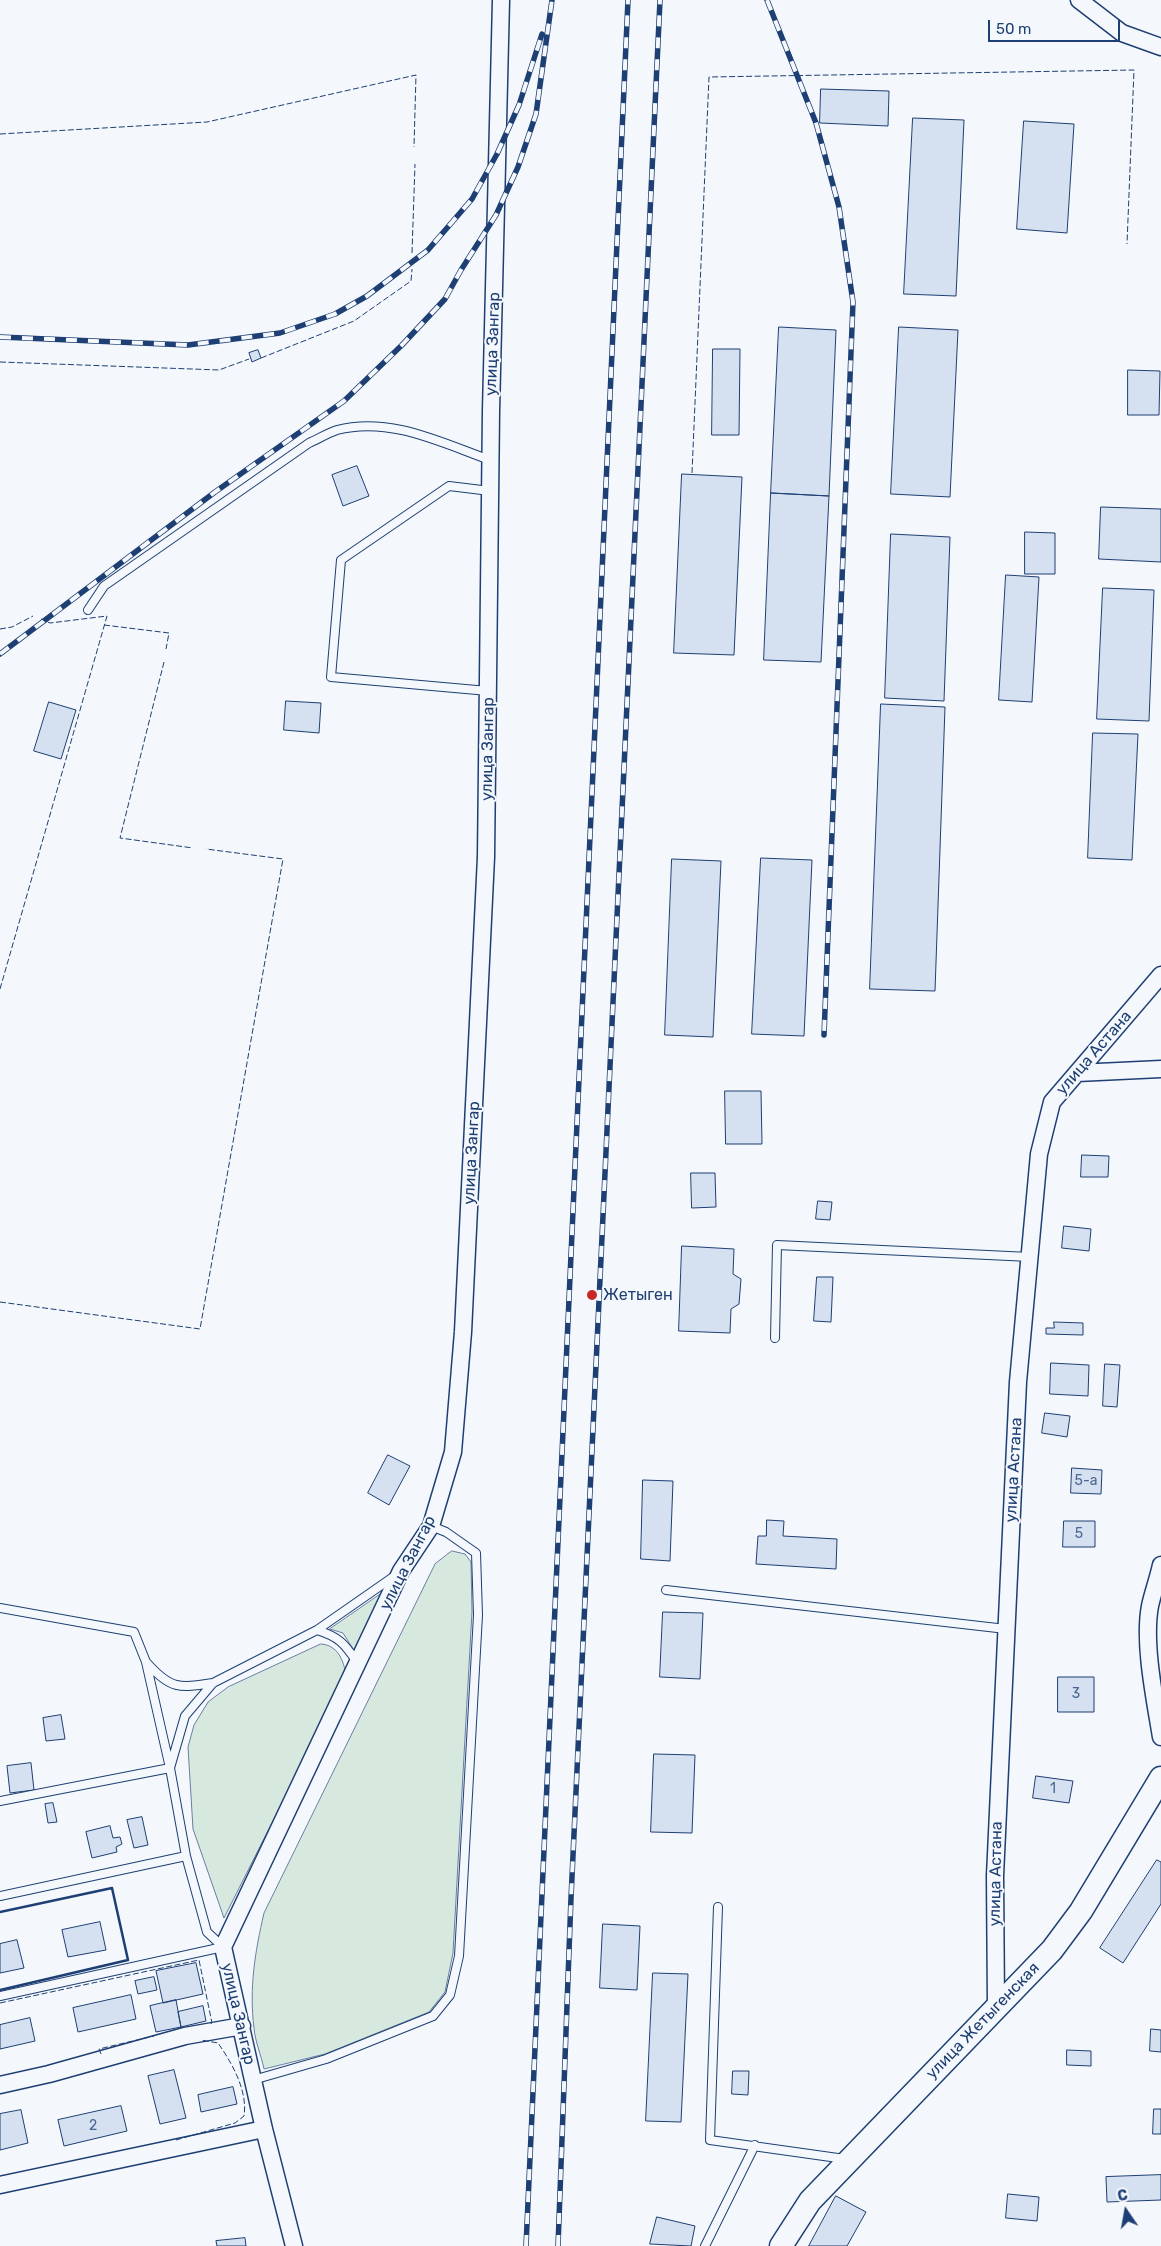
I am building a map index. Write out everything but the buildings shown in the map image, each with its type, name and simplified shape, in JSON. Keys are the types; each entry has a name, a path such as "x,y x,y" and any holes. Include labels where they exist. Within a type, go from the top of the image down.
{"main road":[{"name":"улица Жетыгенская","path":"782,2246 810,2201 1052,1950 1081,1911 1161,1778"}],"street":[{"name":"улица Зангар","path":"294,2246 264,2129 223,1947 401,1571 430,1526 453,1452 463,1332 486,857 490,460 501,0"},
{"path":"1079,0 1122,33 1161,47"},
{"name":"улица Астана","path":"996,2007 995,1876 1018,1382 1041,1146 1052,1102 1161,975"},
{"path":"1077,1073 1161,1069"},
{"path":"1161,1565 1150,1607 1150,1672 1161,1737"},
{"path":"0,2085 49,2074 185,2036 242,2026"},
{"path":"0,2185 264,2129"}],"lane":[{"path":"88,610 104,586 309,443 336,430 360,426 383,426 431,439 490,460"},
{"path":"488,691 331,677 341,560 450,486 490,491"},
{"path":"775,1338 777,1245 1030,1256"},
{"path":"254,2080 326,2059 433,2016 450,1995 459,1956 478,1615 476,1553 446,1532 430,1526"},
{"path":"146,1662 159,1677 180,1688 214,1683 317,1630 401,1571"},
{"path":"666,1590 1006,1629"},
{"path":"0,1608 134,1632 146,1662 170,1768 186,1856 207,1932 223,1947"},
{"path":"317,1630 333,1635 344,1643 358,1664"},
{"path":"170,1768 185,1716 214,1683"},
{"path":"0,1801 170,1768"},
{"path":"0,1896 186,1856"},
{"path":"718,1907 710,2140 849,2160"},
{"path":"0,1996 223,1947"},
{"path":"705,2246 755,2145"}],"shaded area":[{"path":"452,1551 465,1554 471,1562 472,1612 453,1953 445,1992 429,2012 325,2054 264,2069 255,2033 252,1999 256,1956 264,1913 435,1564"},
{"path":"382,1593 357,1655 343,1633 330,1629"},
{"path":"321,1644 332,1647 336,1651 344,1665 346,1676 224,1918 193,1829 188,1747 194,1725 208,1702 228,1687"}],"railway":[{"path":"0,654 215,492 344,401 402,345 445,299 496,215 518,167 536,114 552,0"},
{"path":"526,2246 628,0"},
{"path":"558,2246 571,1898 660,0"},
{"path":"767,0 816,123 839,207 853,302 824,1035"},
{"path":"0,337 188,345 280,333 335,314 367,296 428,250 472,199 497,154 519,105 542,34"}],"fence":[{"path":"692,473 709,77 1134,70 1127,244"},
{"path":"0,134 207,122 416,75 414,147"},
{"path":"412,253 415,164"},
{"path":"261,358 354,321 411,281 412,269"},
{"path":"0,362 219,370 249,359"},
{"path":"0,629 12,627 33,616"},
{"path":"0,989 107,616 50,623 41,619"},
{"path":"104,625 169,633 166,649"},
{"path":"164,662 120,838 193,848"},
{"path":"0,1302 200,1329 283,859 206,849"},
{"path":"0,2003 199,1960 212,2023 210,2024"},
{"path":"101,2054 99,2049 154,2036"},
{"path":"176,2140 235,2123 244,2116 244,2097 229,2059 218,2043 201,2040"}],"wall":[{"path":"0,1912 112,1888 128,1960 0,1990"}],"place":[{"name":"Жетыген","path":"592,1295"}]}
